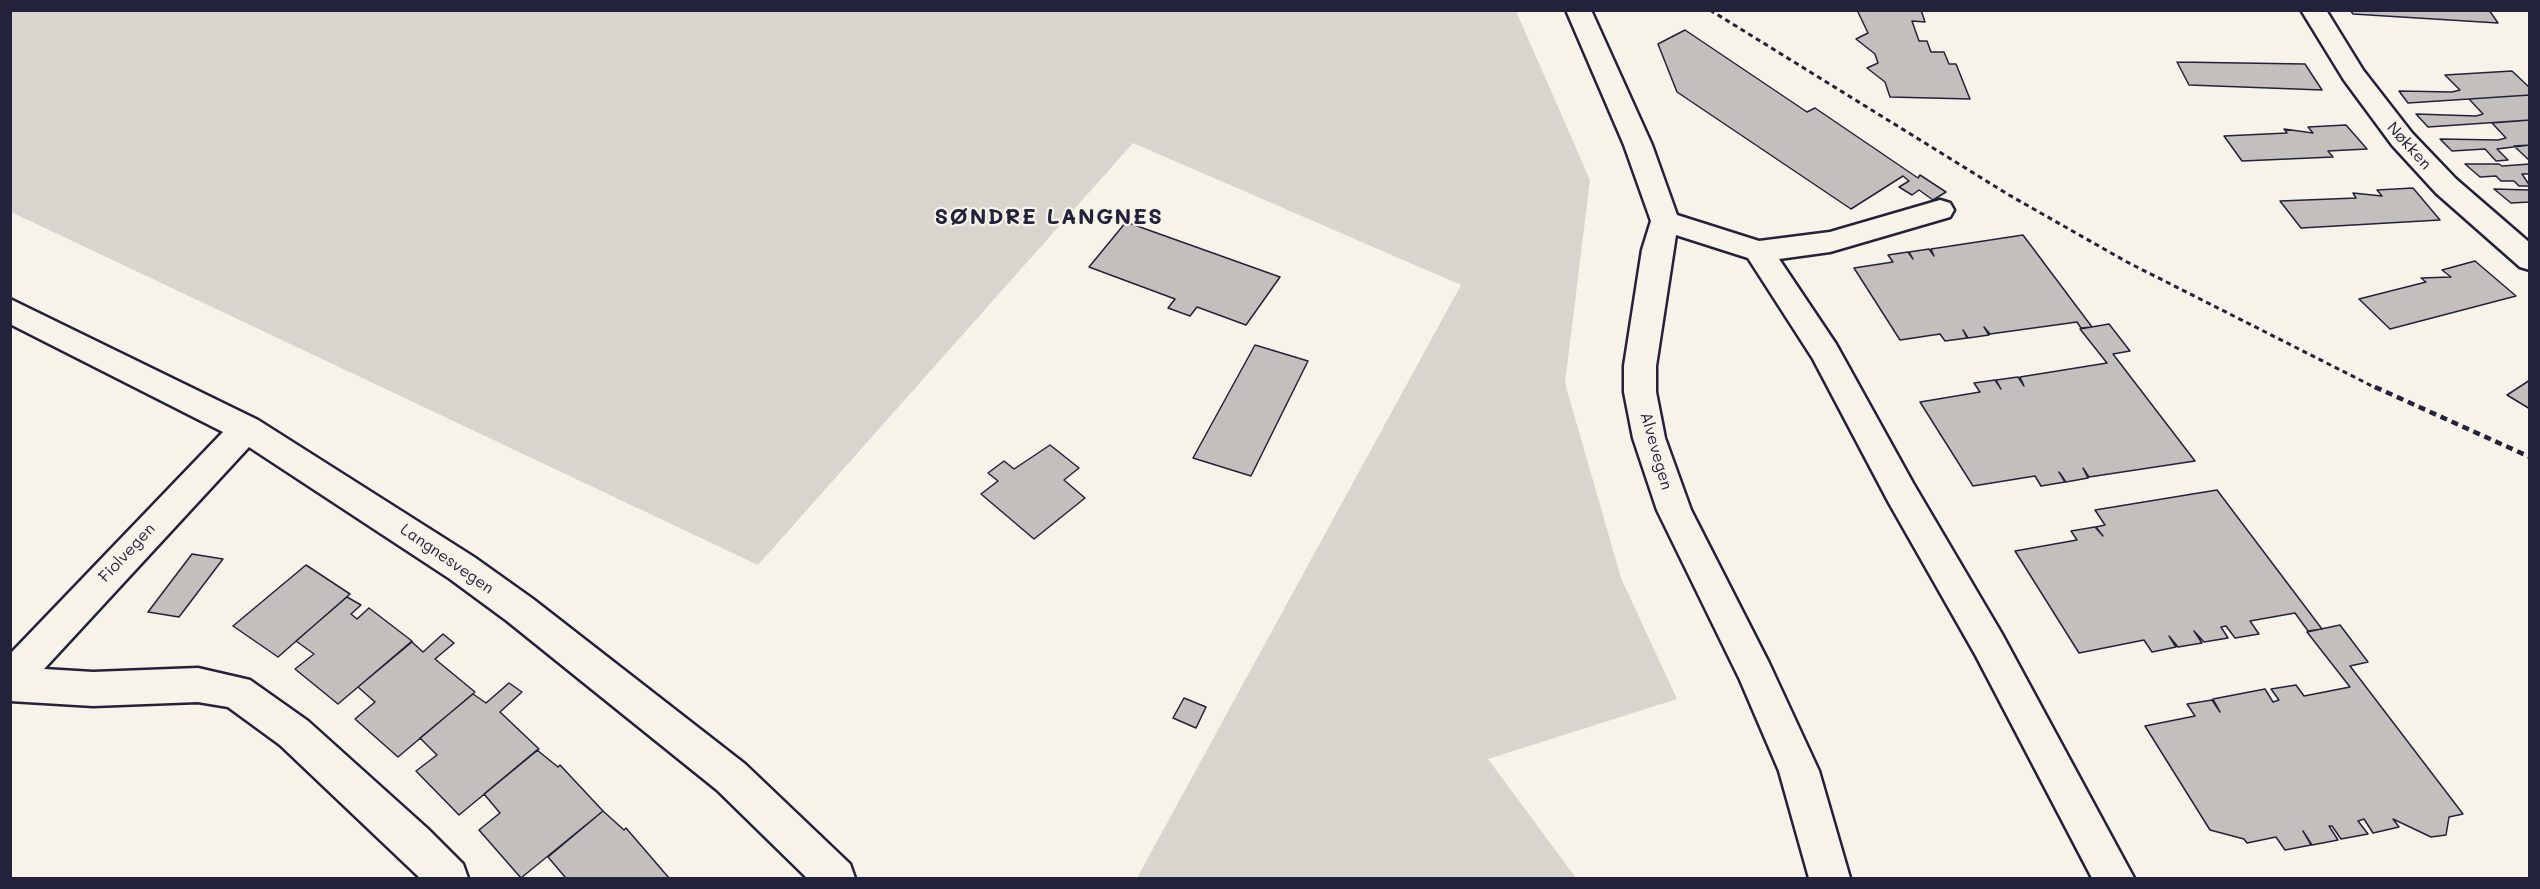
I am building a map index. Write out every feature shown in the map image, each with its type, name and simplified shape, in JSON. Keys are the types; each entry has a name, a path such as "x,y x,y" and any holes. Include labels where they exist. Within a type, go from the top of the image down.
{"street":[{"path":"1578,10 1638,145 1665,221 1758,251 1830,242 1940,210"},
{"name":"Nøkken","path":"2313,10 2353,74 2402,139 2446,186 2529,260"},
{"name":"Alvevegen","path":"1665,221 1657,250 1640,366 1640,392 1649,438 1674,510 1756,675 1799,771 1829,879"},
{"path":"1758,251 1825,352 1901,493 1989,645 2114,879"},
{"name":"Langnesvegen","path":"10,310 246,429 407,530 520,610 731,777 835,879"},
{"name":"Fiolvegen","path":"10,682 246,429"},
{"path":"10,682 93,689 198,685 237,692 294,733 414,843 448,879"}],"path":[{"path":"1710,10 1999,189 2127,262 2386,393 2529,457"}],"shaded area":[{"path":"11,10 1516,11 1590,180 1565,383 1621,578 1677,699 1488,759 1576,878 1137,878 1461,285 1133,143 758,565 11,212"}],"building":[{"path":"1857,10 1921,10 1925,22 1912,21 1919,41 1927,41 1931,52 1944,52 1949,64 1956,64 1970,99 1890,97 1885,82 1867,68 1878,63 1875,54 1856,39 1868,33"},
{"path":"2350,10 2489,10 2498,23 2353,14"},
{"path":"1685,30 1807,112 1815,108 1918,178 1920,175 1946,192 1933,200 1919,190 1912,195 1899,187 1909,181 1903,176 1851,209 1677,92 1658,44"},
{"path":"2177,62 2305,64 2322,90 2189,85"},
{"path":"2512,71 2530,88 2530,95 2408,103 2399,91 2452,92 2460,90 2445,75"},
{"path":"2530,95 2530,120 2428,127 2416,114 2476,116 2483,114 2469,99"},
{"path":"2530,120 2530,145 2497,149 2508,160 2496,161 2485,149 2452,151 2440,139 2498,140 2506,138 2492,123"},
{"path":"2346,125 2367,149 2328,151 2333,157 2242,161 2224,136 2287,133 2284,129 2313,133 2308,127"},
{"path":"2530,145 2530,161 2514,146"},
{"path":"2465,164 2499,164 2502,166 2530,164 2530,174 2522,174 2530,186 2519,186 2514,181 2501,181 2496,176 2480,177"},
{"path":"2413,188 2440,220 2301,228 2280,201 2356,198 2353,193 2382,196 2377,190"},
{"path":"2494,189 2529,190 2530,202 2511,203"},
{"path":"1126,222 1280,277 1246,325 1197,307 1190,316 1168,308 1175,299 1089,267"},
{"path":"2023,235 2092,327 2081,328 2077,322 1990,334 1984,327 1989,335 1968,338 1963,330 1967,338 1945,341 1940,334 1900,340 1854,268 1893,262 1888,255 1908,252 1913,259 1909,252 1929,249 1934,256 1931,249"},
{"path":"2475,261 2516,296 2390,329 2359,299 2426,282 2421,278 2451,277 2442,270"},
{"path":"2109,324 2130,351 2113,354 2195,461 2089,477 2083,468 2088,478 2066,482 2059,472 2065,482 2041,486 2035,476 1973,486 1920,402 1980,392 1974,383 1995,380 2001,389 1996,380 2018,377 2024,386 2020,377 2107,363 2080,329"},
{"path":"1255,345 1308,361 1251,476 1193,458"},
{"path":"2530,380 2530,409 2507,395"},
{"path":"1050,445 1079,468 1064,480 1085,498 1034,539 981,494 998,481 988,473 1004,461 1014,469"},
{"path":"2217,490 2322,629 2308,631 2295,613 2250,621 2259,634 2235,638 2226,626 2221,627 2228,638 2204,642 2194,631 2202,643 2178,647 2169,636 2176,647 2152,652 2144,640 2079,653 2015,551 2077,540 2071,531 2095,527 2103,536 2096,527 2105,525 2095,510"},
{"path":"192,554 223,559 179,617 148,612"},
{"path":"306,565 350,594 278,657 233,626"},
{"path":"347,597 361,605 351,614 357,619 369,608 412,641 338,704 295,669 314,654 296,641"},
{"path":"2340,625 2368,662 2350,666 2463,814 2449,817 2446,835 2431,837 2393,819 2399,827 2373,833 2364,819 2358,821 2368,834 2341,839 2332,826 2329,826 2338,840 2312,845 2303,831 2311,845 2285,850 2276,837 2247,843 2244,839 2210,830 2145,726 2195,716 2187,704 2212,700 2220,712 2213,699 2265,689 2273,702 2279,700 2271,689 2296,685 2304,696 2350,687 2307,632"},
{"path":"443,634 454,643 435,659 475,692 398,757 355,719 375,702 358,687 412,642 423,652"},
{"path":"509,683 522,692 500,712 539,749 459,815 416,771 437,755 420,738 473,694 486,703"},
{"path":"1184,698 1206,707 1196,728 1173,718"},
{"path":"537,750 558,767 560,765 603,811 521,878 479,830 500,813 484,794"},
{"path":"603,811 624,830 626,828 669,878 564,878 548,857"}],"district":[{"name":"SØNDRE LANGNES","path":"1049,217"}]}
